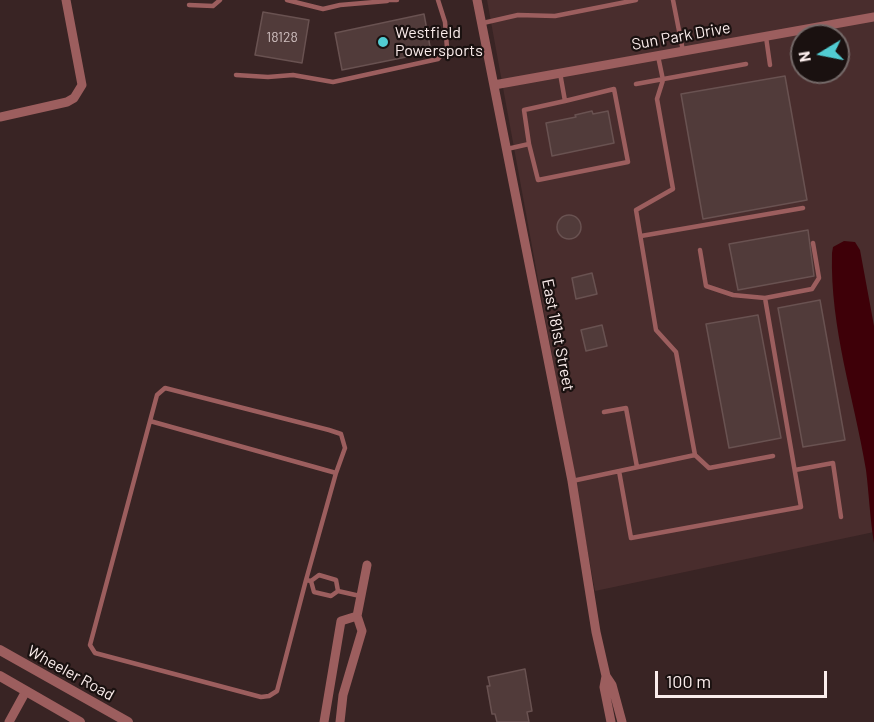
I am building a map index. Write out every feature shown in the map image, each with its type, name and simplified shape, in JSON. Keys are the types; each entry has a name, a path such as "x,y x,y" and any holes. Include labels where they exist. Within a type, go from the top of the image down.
{"street":[{"path":"0,117 67,102 74,98 82,85 66,0"},
{"name":"East 181st Street","path":"477,0 572,481 596,632 606,676 612,685 622,722"},
{"name":"Sun Park Drive","path":"494,85 874,17"},
{"path":"340,722 343,695 362,631 357,616 368,565"},
{"path":"324,722 342,621 357,616"},
{"name":"Wheeler Road","path":"0,650 128,722"},
{"path":"0,676 81,722"},
{"name":"East 181st Street","path":"606,676 604,687 611,722"},
{"path":"9,722 26,691"}],"lane":[{"path":"189,5 213,6 220,0"},
{"path":"287,0 323,9 340,5 397,0"},
{"path":"236,75 268,77 293,75 333,82 438,59 447,48 445,22 438,0"},
{"path":"482,23 518,15 555,16 636,0"},
{"path":"673,0 683,51"},
{"path":"766,37 770,65"},
{"path":"658,56 663,80 657,99 673,189 636,210 656,330 676,352 695,455 709,468 773,456"},
{"path":"636,84 746,64"},
{"path":"560,74 565,101"},
{"path":"614,89 627,162 538,180 530,144 524,110 614,89"},
{"path":"507,149 530,144"},
{"path":"641,236 803,208"},
{"path":"700,250 706,286 732,295 765,298 812,289 819,278 813,243"},
{"path":"619,471 631,538 801,507 765,298"},
{"path":"165,388 341,434 345,448 336,473 309,580 277,691 269,696 261,697 95,653 90,645 150,421 157,395 165,388"},
{"path":"604,412 626,408 637,467"},
{"path":"150,421 336,473"},
{"path":"572,481 695,455"},
{"path":"795,470 833,463 841,517"},
{"path":"309,580 319,575 336,580 339,591"},
{"path":"309,580 315,592 330,596 339,591 361,596"}],"shaded area":[{"path":"487,0 874,0 874,532 595,591"},
{"path":"844,241 855,242 860,250 874,326 874,543 866,470 839,336 832,281 833,247"}],"building":[{"path":"263,12 309,20 302,63 255,55"},
{"name":"Westfield Powersports","path":"424,14 431,52 342,70 335,33"},
{"path":"785,76 807,200 703,219 681,94"},
{"path":"592,111 593,114 608,111 614,143 552,156 546,123"},
{"path":"569,215 578,218 581,227 578,236 569,239 560,236 557,227 560,218"},
{"path":"808,230 814,276 738,290 729,244"},
{"path":"592,273 597,294 576,299 572,278"},
{"path":"820,300 845,440 803,447 778,308"},
{"path":"758,315 781,438 729,448 706,324"},
{"path":"602,325 607,346 586,351 581,330"},
{"path":"525,669 532,711 527,712 529,722 497,722 495,714 492,714 487,686 490,686 488,677"}],"place":[{"name":"Westfield Powersports","path":"383,42"}]}
